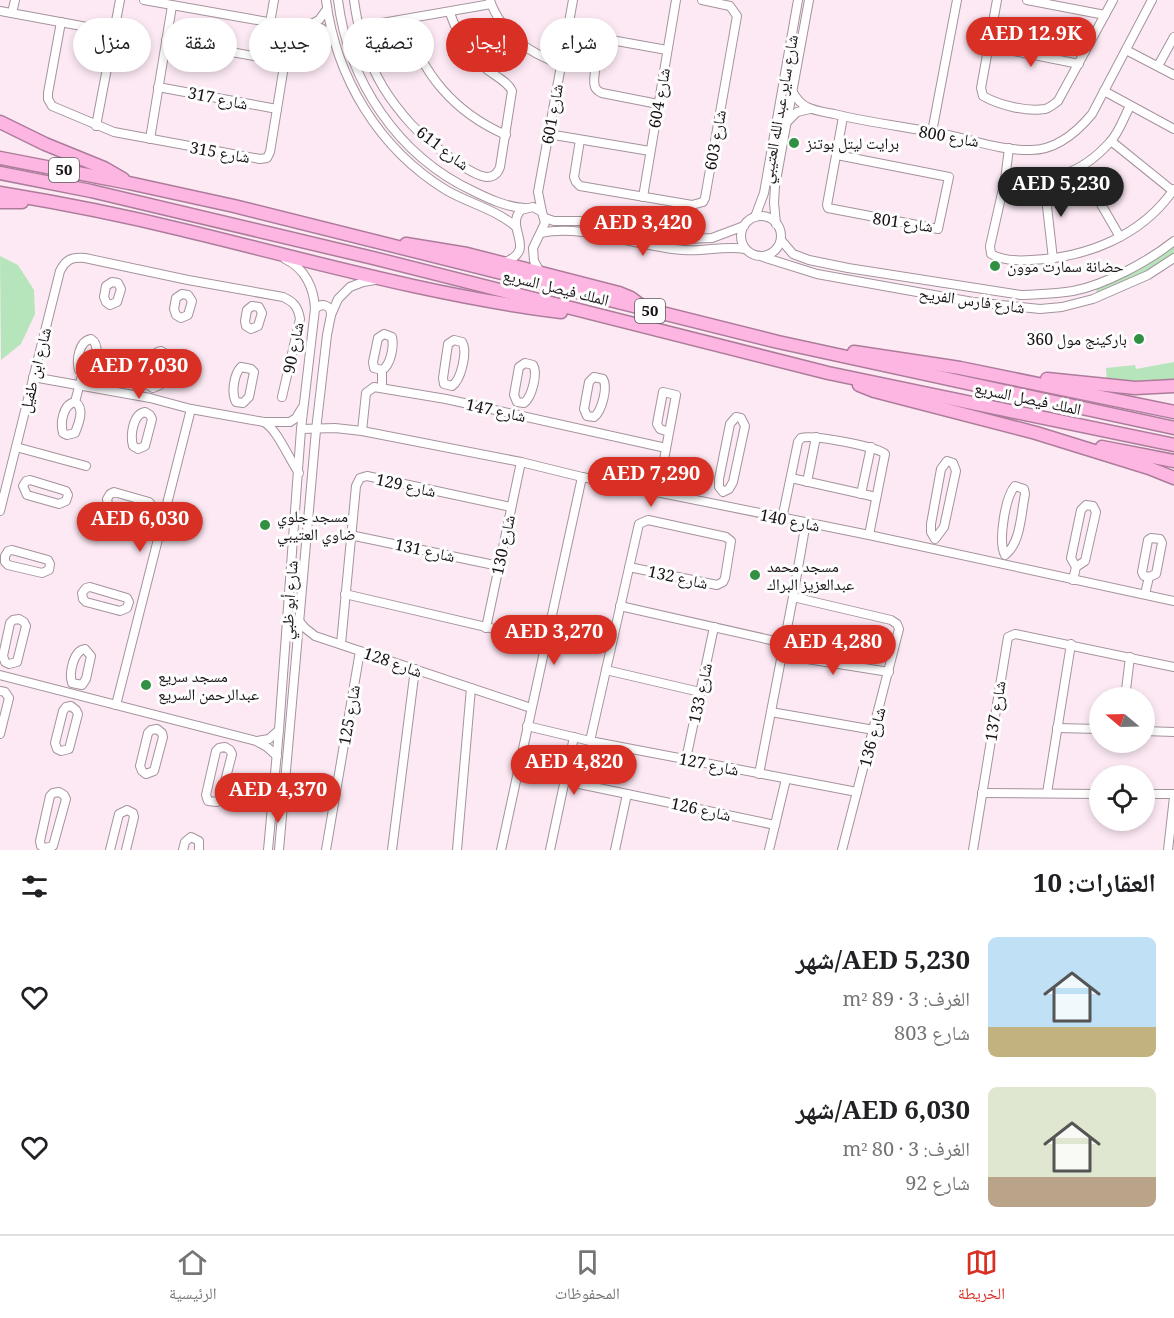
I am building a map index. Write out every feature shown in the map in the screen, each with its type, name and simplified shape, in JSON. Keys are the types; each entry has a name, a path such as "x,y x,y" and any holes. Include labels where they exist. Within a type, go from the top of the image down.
{"highway":[{"path":"0,122 45,144 104,168 129,183"},
{"name":"الملك فيصل السريع","path":"0,158 129,183 234,207 778,342 1174,428"},
{"name":"الملك فيصل السريع","path":"0,173 91,191 362,255 828,373 1174,445"},
{"path":"0,193 71,205 384,280 518,306 604,317"},
{"path":"0,202 71,205"},
{"path":"384,244 427,246 540,272 619,293 631,298 645,310"},
{"path":"778,342 1110,387 1174,386"},
{"path":"960,368 1174,412"},
{"path":"828,373 874,391 1036,433 1174,478"},
{"path":"1036,433 1174,461"}],"street":[{"path":"12,13 15,0"},
{"path":"117,18 120,0"},
{"path":"144,0 249,19"},
{"path":"271,18 274,0"},
{"path":"327,4 332,35 357,97 377,127 399,153 417,170 444,189 504,218 527,238 572,231 676,250 729,247 745,249 756,256 763,256 774,251 780,240 779,229 767,217 755,217 744,226 712,238 684,239 583,221 554,220 537,209 502,204 467,188 434,167 402,139 377,108 361,79 345,35 338,0"},
{"name":"شارع 611","path":"354,0 357,18"},
{"name":"شارع 601","path":"570,18 573,0"},
{"name":"شارع 604","path":"643,197 676,0"},
{"name":"شارع 603","path":"580,140 574,177 577,184 695,206 701,204 705,198 737,16 730,6 702,0"},
{"name":"شارع ساير عبد الله العتيبي","path":"755,217 764,193 798,0"},
{"name":"شارع ساير عبد الله العتيبي","path":"776,224 774,194 809,0"},
{"path":"932,132 957,0"},
{"path":"998,0 981,88 983,96 994,102 1033,109 1048,109 1058,101 1113,0"},
{"path":"1027,0 1105,15"},
{"name":"شارع 800","path":"792,91 799,101 811,109 843,117 1009,148 1032,150 1049,147 1064,140 1082,126 1092,114 1152,0"},
{"path":"412,18 490,2 505,28 516,40 540,55"},
{"path":"320,18 327,4"},
{"path":"170,18 172,6"},
{"path":"0,11 73,24"},
{"name":"شارع 611","path":"376,72 390,97 412,125 441,151 489,177 499,170 512,97 511,88 472,55 458,32 450,12"},
{"name":"شارع 315","path":"61,22 48,99 55,108 96,126 122,134 265,159 270,152 284,70 279,62 237,54"},
{"path":"1158,66 1174,37"},
{"path":"658,104 602,93 595,85 596,69 601,46 608,40 668,50"},
{"path":"989,46 1079,64"},
{"path":"1126,50 1174,75"},
{"path":"150,139 163,58"},
{"path":"96,126 106,72"},
{"path":"430,72 438,85 469,114 506,135"},
{"name":"شارع 601","path":"543,215 538,192 560,72"},
{"name":"شارع 317","path":"158,87 277,109"},
{"path":"1104,91 1174,129"},
{"path":"1005,180 1044,180 1080,168 1111,141 1130,106"},
{"path":"787,122 798,112 811,109"},
{"name":"شارع 801","path":"837,155 949,177 938,229 828,208 843,117"},
{"path":"548,134 650,151"},
{"path":"1009,148 1005,180 990,246 991,254 998,258 1021,261 1053,259 1067,257 1120,237 1142,224 1174,190 1111,141"},
{"path":"1080,168 1120,237"},
{"path":"1044,180 1053,259"},
{"name":"شارع 601","path":"527,208 538,192"},
{"path":"504,263 512,260 518,253 521,245 516,229 518,213 527,208"},
{"path":"540,272 533,255 539,235 544,229 543,215"},
{"path":"744,226 740,237 745,249"},
{"name":"شارع فارس الفريح","path":"780,240 793,254 808,260 1021,295 1083,288 1138,264 1174,241"},
{"name":"شارع أبو ظبي","path":"247,246 289,261 301,270 315,298 301,429 268,850"},
{"name":"شارع فارس الفريح","path":"763,256 817,274 973,302 1040,309 1062,307 1093,299 1148,275 1174,258"},
{"name":"شارع 90","path":"66,261 77,258 283,297 292,301 298,308 300,319 282,397"},
{"name":"شارع ابن طفيل","path":"0,510 60,271 66,261"},
{"path":"115,282 118,266"},
{"path":"185,294 188,280"},
{"name":"شارع أبو ظبي","path":"279,850 315,430 327,335 331,315 338,299 350,287 363,282 384,280"},
{"path":"255,306 257,292"},
{"path":"315,309 318,305 326,305 331,310 331,315"},
{"path":"452,340 462,342 465,347 458,380 454,386 449,386 444,384 443,378 448,344 452,340"},
{"path":"523,363 533,365 536,370 530,397 526,402 521,402 516,400 514,395 519,367 523,363"},
{"path":"362,432 366,393 371,388 382,388 382,370"},
{"path":"75,402 83,372"},
{"path":"33,376 264,422 290,422 304,407"},
{"path":"593,378 603,379 606,384 600,411 595,417 591,417 586,415 584,409 589,381 593,378"},
{"path":"446,399 449,386"},
{"path":"145,412 153,388"},
{"name":"شارع 147","path":"382,388 446,399 666,448"},
{"path":"658,492 676,395 663,392 657,424 660,429 669,432"},
{"path":"235,417 240,402"},
{"path":"517,414 521,402"},
{"path":"304,407 307,419 315,430"},
{"path":"116,705 191,409"},
{"path":"318,411 324,421 335,428"},
{"path":"588,430 591,417"},
{"path":"736,417 741,418 745,426 733,482 729,489 723,492 719,487 719,479 730,424 736,417"},
{"path":"264,422 273,430 299,473"},
{"name":"شارع 140","path":"301,429 335,428 362,432 521,462 582,477 869,535 1174,601"},
{"path":"301,429 309,442 313,457"},
{"path":"807,482 816,437"},
{"path":"782,519 798,442 801,438 816,437 871,447 881,449 885,454 869,535"},
{"path":"16,447 86,466"},
{"path":"861,494 871,447"},
{"path":"932,549 935,539 944,527 956,471 953,463 947,461 941,469 931,524 931,532 935,539"},
{"name":"شارع 130","path":"486,627 521,462"},
{"name":"شارع 129","path":"341,644 356,483 364,476 511,507"},
{"path":"501,850 582,477"},
{"path":"791,478 876,497"},
{"path":"30,480 66,491 68,498 59,504 27,495 23,486 26,481 30,480"},
{"path":"7,482 23,486"},
{"path":"1004,565 1005,555 1001,541 1010,494 1015,486 1021,488 1025,494 1015,542 1005,555"},
{"path":"720,506 723,492"},
{"path":"112,493 125,495 149,502 151,509 149,513 143,515 111,508 107,499 112,493"},
{"path":"1074,580 1076,567 1071,558 1081,510 1086,505 1093,506 1096,512 1085,561 1076,567"},
{"path":"151,509 163,513"},
{"name":"شارع 132","path":"590,741 638,526 646,520 726,537 731,541 725,578 719,584 629,567"},
{"path":"759,774 806,522"},
{"name":"شارع 131","path":"350,535 499,566"},
{"path":"1145,594 1149,577 1156,573 1162,543 1160,539 1148,540 1142,572 1144,576 1149,577"},
{"path":"10,550 23,552 48,560 50,567 47,572 42,573 8,565 2,555 10,550"},
{"path":"90,587 127,598 128,605 126,610 120,611 86,602 82,593 90,587"},
{"path":"345,594 546,641"},
{"name":"شارع 136","path":"793,597 896,622 899,632 842,850"},
{"path":"128,605 140,607"},
{"path":"620,606 784,643"},
{"path":"0,734 9,698 1,691 3,676 9,664 16,662 26,626 19,619 10,623 3,656 5,662 9,664"},
{"name":"شارع 128","path":"299,621 315,636 531,708"},
{"name":"شارع 133","path":"686,759 714,627"},
{"name":"شارع 137","path":"973,850 1006,641 1010,635 1015,634 1071,645"},
{"path":"297,647 305,640 315,636"},
{"path":"1047,793 1071,645 1174,667"},
{"name":"شارع 125","path":"326,850 360,651"},
{"path":"782,655 889,672"},
{"path":"1126,687 1130,657"},
{"path":"392,850 416,669"},
{"path":"606,670 700,692"},
{"path":"3,676 256,741 277,756"},
{"path":"71,706 76,685"},
{"path":"456,850 471,688"},
{"path":"71,706 78,714 69,748 61,751 55,743 63,711 66,707 71,706"},
{"path":"771,712 874,730"},
{"path":"157,729 159,716"},
{"name":"شارع 127","path":"527,726 590,741 857,792"},
{"path":"1057,728 1089,729"},
{"path":"157,729 162,732 163,736 154,771 146,774 140,766 148,734 151,730 157,729"},
{"path":"256,741 269,739 279,730"},
{"path":"1155,731 1174,732"},
{"path":"225,747 232,754 220,801 212,803 208,801 206,795 216,751 225,747 229,734"},
{"path":"550,850 574,737"},
{"path":"769,850 786,779"},
{"name":"شارع 126","path":"565,781 775,825"},
{"path":"59,792 66,799 55,842 51,848 45,849 41,846 40,841 51,796 59,792"},
{"path":"982,793 1089,794"},
{"path":"615,850 627,794"},
{"path":"1155,794 1174,795 1168,850"},
{"path":"272,807 277,811 284,807"},
{"path":"110,850 119,814 128,810 133,813 134,817 126,850"},
{"path":"183,850 186,840 194,837 200,843 199,850"}],"green space":[{"path":"1174,246 1174,254 1153,269 1097,295 1096,288 1139,270"},
{"path":"0,256 18,265 34,290 35,314 21,344 1,360"},
{"path":"1174,362 1174,379 1107,384 1106,368 1135,365 1136,369"}],"place":[{"name":"برايت ليتل بوتنز","path":"794,143"},
{"name":"حضانة سمارت موون","path":"995,266"},
{"name":"باركينج مول 360","path":"1139,339"},
{"name":"مسجد جلوي ضاوي العتيبي","path":"265,525"},
{"name":"مسجد محمد عبدالعزيز البراك","path":"755,575"},
{"name":"مسجد سريع عبدالرحمن السريع","path":"146,685"}]}
